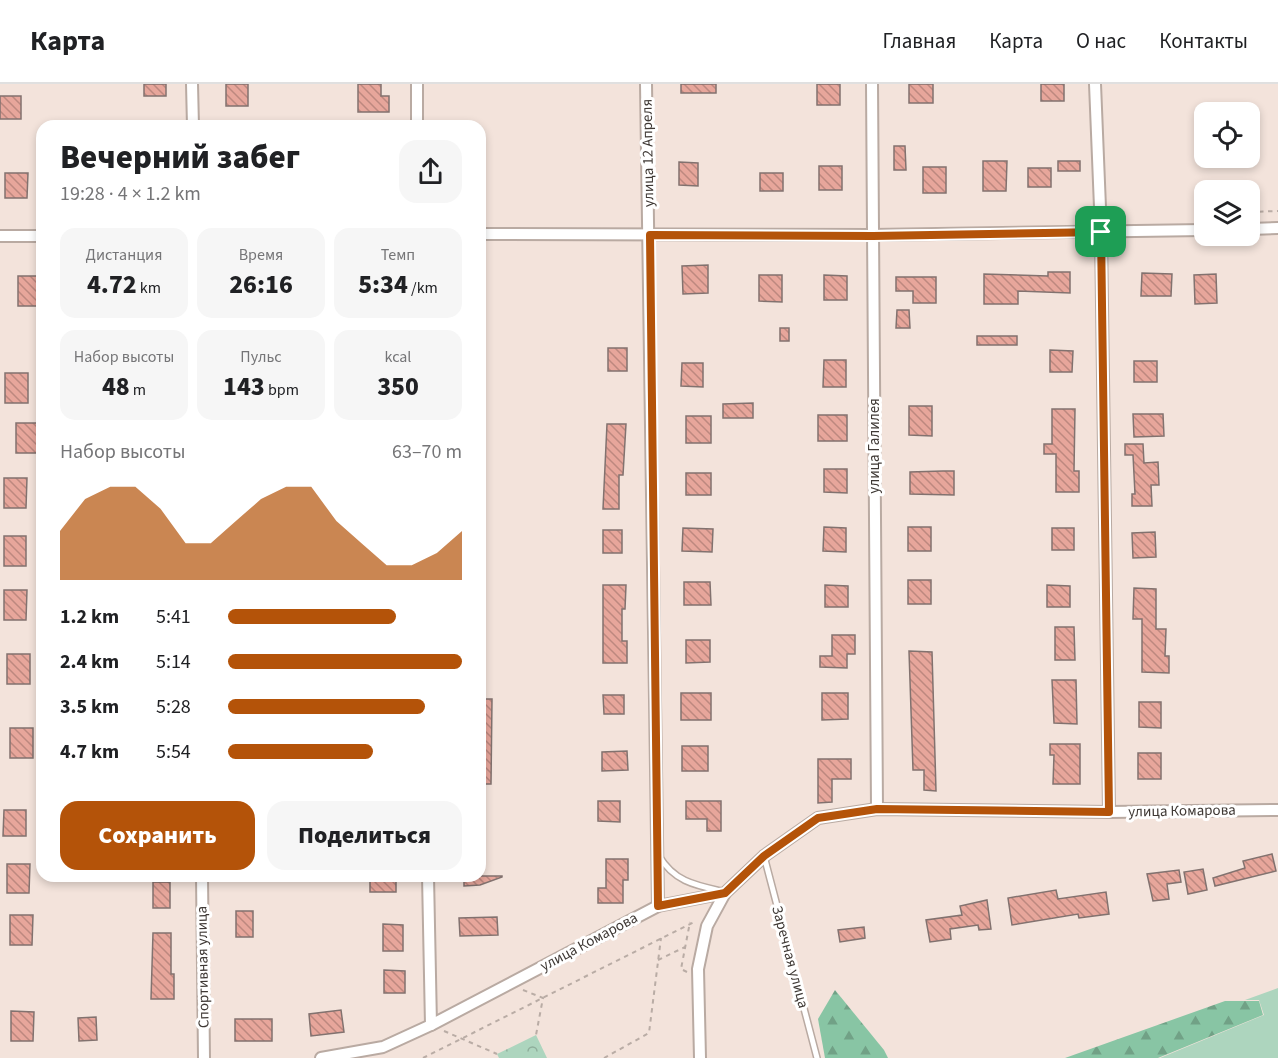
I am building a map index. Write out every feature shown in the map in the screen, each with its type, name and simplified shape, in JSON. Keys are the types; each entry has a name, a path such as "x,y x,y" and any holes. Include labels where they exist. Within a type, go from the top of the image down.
{"street":[{"path":"192,84 192,120"},
{"path":"417,84 417,120"},
{"name":"улица 12 Апреля","path":"646,84 658,906"},
{"name":"улица Галилея","path":"873,84 877,809"},
{"path":"1095,84 1101,232 1109,812"},
{"path":"1260,229 1278,228"},
{"path":"486,234 873,236 1194,230"},
{"path":"0,236 36,236"},
{"name":"улица Комарова","path":"321,1058 383,1047 431,1025 658,906 725,893 764,856 818,818 877,809 1109,812 1278,810"},
{"name":"Спортивная улица","path":"202,882 204,1058"},
{"path":"428,882 431,1025"},
{"path":"700,1058 698,969 707,926 725,893"}],"lane":[{"path":"656,852 667,869 683,882 725,893"},
{"name":"Заречная улица","path":"764,856 817,1058"}],"path":[{"path":"1260,212 1278,211"},
{"path":"423,1058 690,922 713,915"},
{"path":"689,973 681,969 690,922"},
{"path":"604,1058 649,1033 661,938"},
{"path":"658,960 685,947"},
{"path":"509,984 543,998"},
{"path":"536,1035 543,998"},
{"path":"431,1025 497,1054"}],"green space":[{"path":"1278,988 1278,1058 1160,1058 1264,1015 1259,1000 1245,1000"},
{"path":"835,990 888,1058 825,1058 818,1019"},
{"path":"1225,1001 1259,1001 1263,1015 1158,1058 1065,1058"},
{"path":"536,1035 547,1058 499,1058 497,1054"}],"building":[{"path":"144,84 166,84 166,96 144,96"},
{"path":"226,84 248,84 248,106 226,106"},
{"path":"358,84 381,84 381,96 389,96 389,112 358,112"},
{"path":"681,84 716,84 716,93 681,93"},
{"path":"817,84 840,84 840,105 817,105"},
{"path":"909,84 933,84 933,103 909,103"},
{"path":"1041,84 1064,84 1064,101 1041,101"},
{"path":"0,96 21,96 21,119 0,119"},
{"path":"894,146 905,146 906,170 894,170"},
{"path":"983,161 1007,161 1006,191 983,191"},
{"path":"1058,161 1080,161 1080,171 1058,171"},
{"path":"679,162 698,163 698,186 679,185"},
{"path":"819,166 842,166 842,190 819,190"},
{"path":"923,167 946,167 946,193 923,193"},
{"path":"1028,168 1051,168 1051,187 1028,187"},
{"path":"5,173 28,173 27,198 5,198"},
{"path":"760,173 783,173 783,191 760,191"},
{"path":"708,265 708,293 683,294 682,266"},
{"path":"1048,272 1070,272 1070,293 1018,291 1018,304 984,304 984,274 1048,276"},
{"path":"1142,273 1172,274 1171,296 1141,296"},
{"path":"1216,274 1217,303 1195,304 1194,275"},
{"path":"759,275 782,275 782,302 759,301"},
{"path":"824,275 847,276 847,300 824,300"},
{"path":"18,276 36,276 36,306 18,306"},
{"path":"896,277 936,277 936,303 913,303 913,291 896,291"},
{"path":"897,310 909,310 910,328 896,328"},
{"path":"780,328 789,328 789,341 780,341"},
{"path":"977,336 1017,336 1017,345 977,345"},
{"path":"608,348 627,348 627,371 608,371"},
{"path":"1050,350 1073,351 1072,372 1050,372"},
{"path":"824,360 846,360 846,387 823,387"},
{"path":"1134,361 1157,361 1157,382 1134,382"},
{"path":"682,363 703,363 703,387 681,386"},
{"path":"5,373 28,373 28,403 5,403"},
{"path":"753,403 753,418 723,418 723,404"},
{"path":"909,406 932,406 932,436 909,435"},
{"path":"1052,409 1075,409 1074,471 1079,471 1079,492 1056,492 1056,454 1044,454 1044,444 1052,444"},
{"path":"1133,414 1163,414 1164,436 1134,437"},
{"path":"818,415 847,415 847,441 818,441"},
{"path":"686,416 711,416 711,443 686,443"},
{"path":"16,423 36,423 36,453 16,453"},
{"path":"607,424 626,424 623,475 619,475 619,509 603,509"},
{"path":"1125,444 1143,444 1144,463 1158,462 1159,485 1151,485 1152,506 1132,506 1132,494 1135,494 1133,455 1125,455"},
{"path":"824,469 847,469 847,493 824,492"},
{"path":"954,471 954,495 910,494 910,472"},
{"path":"686,473 711,473 711,495 686,495"},
{"path":"4,478 27,478 26,508 4,508"},
{"path":"824,527 846,528 846,552 823,551"},
{"path":"908,527 931,527 931,551 908,551"},
{"path":"683,528 713,529 712,552 682,551"},
{"path":"1052,528 1074,528 1074,550 1052,550"},
{"path":"603,530 622,530 622,553 603,553"},
{"path":"1155,532 1156,557 1133,558 1132,533"},
{"path":"4,536 26,536 26,566 4,566"},
{"path":"908,580 931,580 931,604 908,604"},
{"path":"684,582 710,582 711,605 684,605"},
{"path":"603,585 626,585 625,609 622,609 622,641 627,641 627,663 603,663"},
{"path":"825,585 848,586 848,607 825,607"},
{"path":"1047,585 1070,586 1070,607 1047,607"},
{"path":"1134,588 1156,589 1156,629 1166,629 1165,656 1169,656 1169,673 1142,672 1142,619 1133,619"},
{"path":"4,590 27,590 26,620 4,620"},
{"path":"1055,627 1074,627 1075,660 1055,660"},
{"path":"832,635 855,635 855,654 847,654 847,668 820,667 820,656 832,656"},
{"path":"686,640 710,640 710,662 686,663"},
{"path":"909,651 932,652 936,791 924,790 924,770 913,770"},
{"path":"7,654 30,654 30,684 7,684"},
{"path":"1052,680 1076,680 1077,724 1054,723"},
{"path":"681,693 711,693 711,720 681,720"},
{"path":"822,693 848,693 848,719 822,720"},
{"path":"603,695 624,695 624,714 604,714"},
{"path":"486,699 492,699 491,784 486,784"},
{"path":"1139,702 1161,702 1161,728 1139,727"},
{"path":"10,728 33,728 33,758 10,758"},
{"path":"1050,744 1080,744 1080,784 1053,784 1054,755 1050,755"},
{"path":"682,746 708,746 708,771 682,771"},
{"path":"627,751 628,770 602,771 602,752"},
{"path":"1138,753 1161,753 1161,779 1138,779"},
{"path":"818,759 851,759 851,779 832,779 832,802 818,803"},
{"path":"598,801 620,801 620,822 598,821"},
{"path":"686,801 721,801 721,831 707,831 707,819 686,819"},
{"path":"4,810 26,810 26,836 3,836"},
{"path":"1272,854 1276,871 1215,886 1213,878 1245,868 1243,861"},
{"path":"606,859 628,859 628,880 623,880 623,903 598,903 598,888 606,888"},
{"path":"7,864 30,864 29,893 7,893"},
{"path":"1203,869 1207,890 1188,894 1184,872"},
{"path":"1179,870 1181,882 1167,884 1169,899 1153,901 1147,874"},
{"path":"486,876 502,876 480,885 464,886 464,882 486,882"},
{"path":"153,882 170,882 170,908 153,908"},
{"path":"370,882 396,882 396,892 370,892"},
{"path":"1056,890 1058,899 1106,892 1109,914 1079,918 1078,914 1012,925 1008,898"},
{"path":"987,900 991,929 979,930 978,925 950,929 951,939 930,942 926,920 962,915 960,906"},
{"path":"236,911 253,911 253,937 236,937"},
{"path":"10,915 33,915 32,945 10,945"},
{"path":"497,917 498,935 460,936 459,918"},
{"path":"383,924 403,925 403,951 383,951"},
{"path":"864,927 865,938 840,942 838,930"},
{"path":"153,933 171,933 171,974 174,974 174,999 151,999"},
{"path":"384,970 405,971 405,993 384,993"},
{"path":"341,1010 344,1032 311,1036 309,1014"},
{"path":"11,1011 34,1012 33,1041 11,1041"},
{"path":"96,1017 97,1040 79,1041 78,1018"},
{"path":"235,1019 272,1019 272,1041 235,1041"}],"route":[{"path":"1101,232 1109,812 877,809 818,818 764,856 725,893 658,906 650,235 873,236 1101,232"}]}
